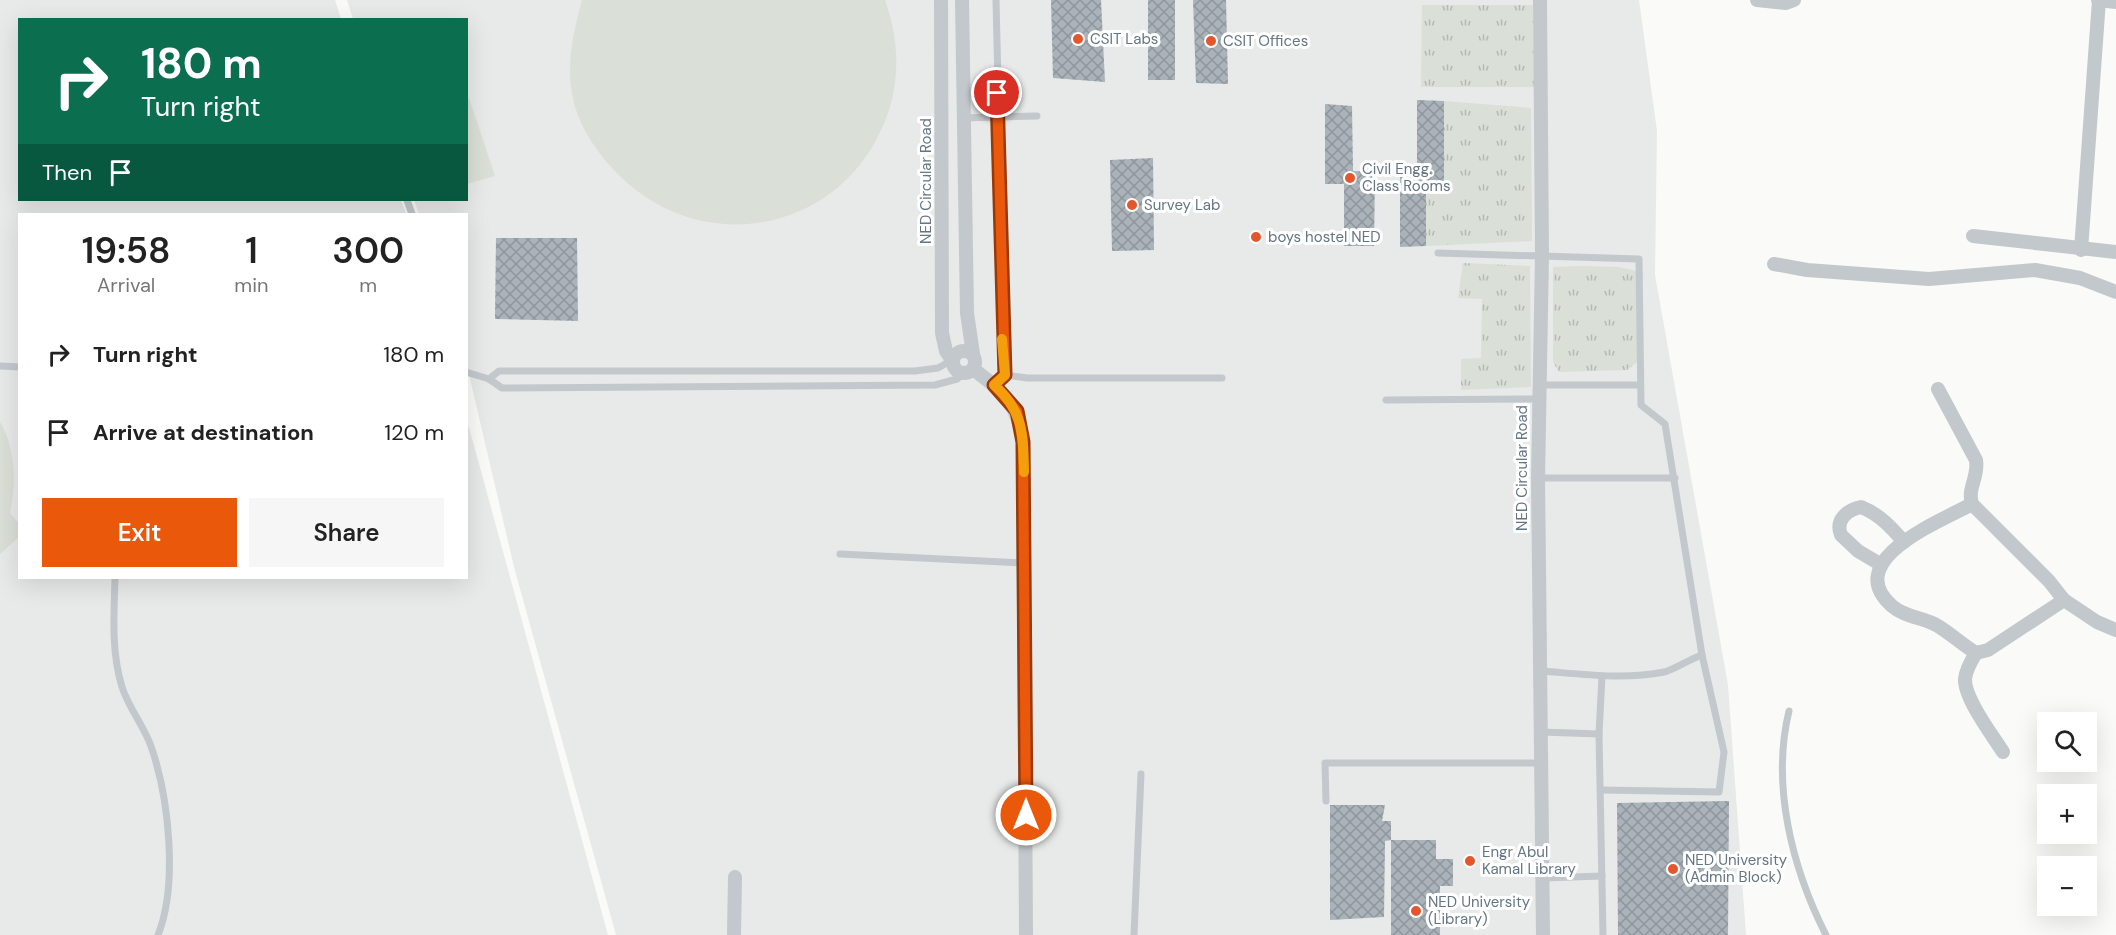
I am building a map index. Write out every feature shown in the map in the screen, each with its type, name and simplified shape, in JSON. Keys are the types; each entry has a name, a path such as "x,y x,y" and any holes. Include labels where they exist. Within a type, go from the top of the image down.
{"street":[{"name":"NED Circular Road","path":"941,0 942,333 946,351 952,360"},
{"path":"962,0 967,313 975,359 969,371"},
{"name":"NED Circular Road","path":"1540,0 1542,255 1538,478 1542,671 1543,935"},
{"path":"1757,0 1786,3 1794,0"},
{"path":"2081,250 2099,0 2116,2"},
{"path":"1973,236 2081,250 2116,252"},
{"path":"1774,264 1807,270 1929,279 2035,270 2080,278 2116,291"},
{"path":"973,354 963,350 954,355 952,360 955,369 969,371 994,385 1017,411 1023,442 1026,935"},
{"path":"1938,389 1976,460 1978,472 1969,494 1972,504 2049,581 2064,600 2097,622 2116,630"},
{"path":"1972,504 1896,547 1877,569 1878,584 1892,606 1907,616 1937,625 1976,653"},
{"path":"1880,564 1858,551 1841,535 1840,522 1843,515 1861,507 1881,517 1904,542"},
{"path":"2003,752 1978,713 1965,682 1967,669 1976,653 1988,650 2064,600"},
{"path":"734,935 735,877"}],"lane":[{"path":"994,385 1005,375 997,117 996,0"},
{"path":"963,118 1037,116"},
{"path":"1438,253 1639,259 1641,405 1665,424 1702,655 1724,752 1719,792 1602,790"},
{"path":"489,379 499,371 915,370 938,368 952,360"},
{"path":"0,366 18,368"},
{"path":"468,373 489,379 502,388 921,386 946,383 969,371"},
{"path":"1005,375 1027,378 1222,378"},
{"path":"1386,400 1639,385"},
{"path":"1538,478 1675,478"},
{"path":"840,554 1025,563"},
{"path":"115,579 113,650 123,689 152,748 166,803 168,873 163,921 158,935"},
{"path":"1542,671 1602,676 1666,672 1684,661 1702,655"},
{"path":"1602,676 1599,734 1602,790 1603,935"},
{"path":"1789,711 1781,741 1780,769 1800,876 1826,935"},
{"path":"1541,732 1599,734"},
{"path":"1326,801 1326,763 1542,763"},
{"path":"1134,935 1141,774"},
{"path":"1544,878 1602,876"}],"shaded area":[{"path":"0,0 335,0 341,18 18,18 18,201 401,201 406,213 18,213 18,579 468,579 468,424 608,935 0,935"},
{"path":"347,0 1639,0 1657,131 1655,275 1728,685 1746,935 616,935 514,567 468,370 468,213 419,213 414,201 468,201 468,18 353,18"}],"green space":[{"path":"582,0 885,0 894,32 896,64 893,97 882,128 860,164 832,192 798,212 761,222 723,224 685,216 649,199 616,172 597,149 581,122 571,90 570,64 573,38"},
{"path":"1422,5 1533,5 1534,87 1421,87"},
{"path":"468,98 495,176 468,184"},
{"path":"1444,101 1531,108 1532,241 1426,246 1426,187 1444,187"},
{"path":"1463,263 1530,266 1531,387 1461,390 1461,359 1481,358 1482,299 1458,298"},
{"path":"1553,267 1619,267 1640,272 1640,360 1627,370 1559,372 1553,362"},
{"path":"0,422 12,455 14,479 10,513 18,523 18,538 0,554"}],"building":[{"name":"CSIT Labs","path":"1051,0 1101,0 1105,82 1053,78"},
{"path":"1148,0 1175,0 1175,80 1148,80"},
{"name":"CSIT Offices","path":"1193,0 1226,0 1228,84 1196,83"},
{"path":"1417,100 1444,101 1444,187 1426,187 1426,246 1400,247 1400,169 1417,167"},
{"name":"Civil Engg. Class Rooms","path":"1325,104 1352,106 1353,171 1375,172 1374,246 1344,246 1344,184 1325,184"},
{"name":"Survey Lab","path":"1153,158 1154,250 1112,251 1110,160"},
{"path":"496,238 577,238 578,321 495,319"},
{"name":"NED University (Admin Block)","path":"1729,801 1728,935 1618,935 1617,803"},
{"path":"1330,805 1385,805 1382,821 1391,821 1391,840 1385,841 1384,917 1330,920"},
{"name":"NED University (Library)","path":"1391,840 1436,840 1436,859 1453,859 1453,886 1440,886 1440,935 1391,935"}],"slow traffic":[{"path":"1002,339 1005,375 994,385 1017,411 1023,442 1024,472"}],"place":[{"name":"CSIT Labs","path":"1078,39"},
{"name":"CSIT Offices","path":"1211,41"},
{"name":"Civil Engg. Class Rooms","path":"1350,178"},
{"name":"Survey Lab","path":"1132,205"},
{"name":"boys hostel NED","path":"1256,237"},
{"name":"Engr Abul Kamal Library","path":"1470,861"},
{"name":"NED University (Admin Block)","path":"1673,869"},
{"name":"NED University (Library)","path":"1416,911"}],"route":[{"path":"997,93 1005,375 994,385 1017,411 1023,442 1026,815"}]}
